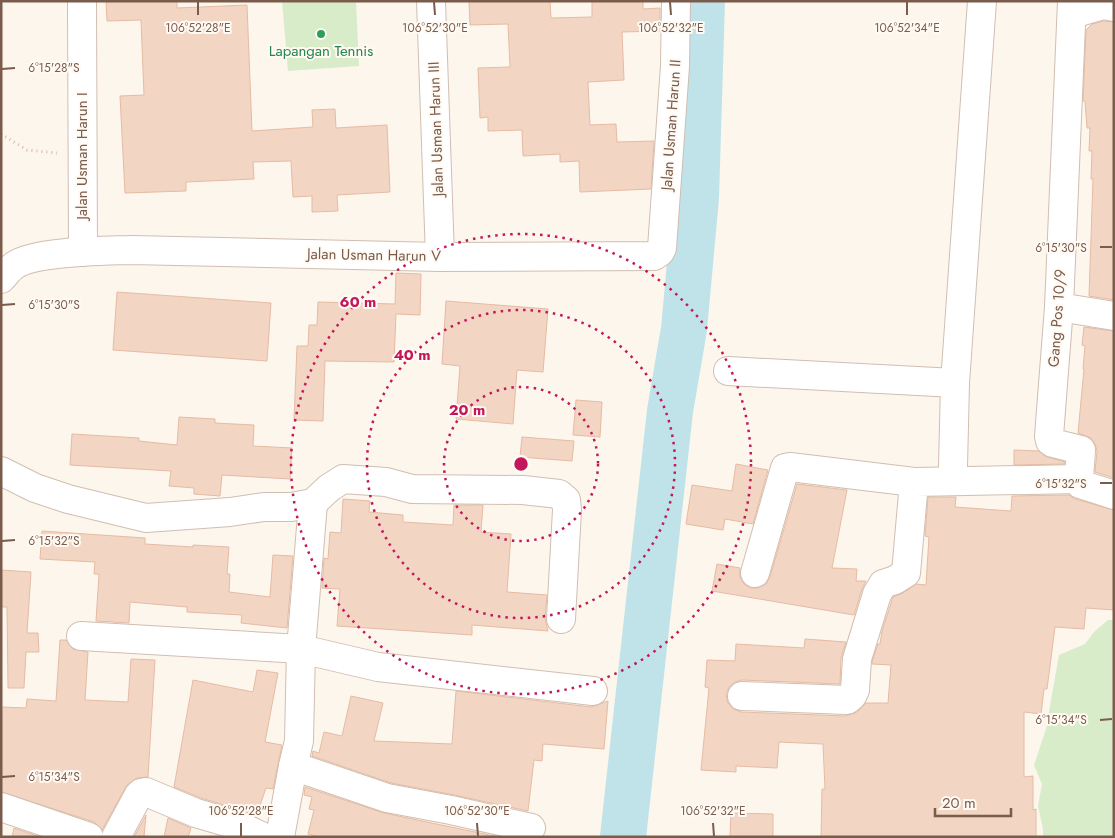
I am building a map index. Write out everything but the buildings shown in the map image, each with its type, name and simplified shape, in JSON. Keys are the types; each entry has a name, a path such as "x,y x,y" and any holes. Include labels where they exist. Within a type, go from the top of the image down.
{"street":[{"name":"Jalan Usman Harun I","path":"82,1 83,252"},
{"name":"Jalan Usman Harun III","path":"431,1 440,257"},
{"name":"Jalan Usman Harun II","path":"662,248 675,66 676,1"},
{"path":"954,466 956,383 982,1"},
{"path":"1072,7 1103,5 1114,7"},
{"name":"Gang Pos 10/9","path":"1072,7 1059,307 1049,436 1050,441 1053,443 1082,450 1079,479"},
{"name":"Jalan Usman Harun V","path":"1,279 15,264 38,257 83,252 141,250 440,257 654,256 662,248"},
{"path":"1059,307 1114,316"},
{"path":"728,371 956,383"},
{"path":"755,573 785,468 790,467 914,482 1079,479 1080,484 1083,486 1114,495"},
{"path":"1,471 35,488 146,518 230,512 264,507 291,507 313,503 329,488 343,479 386,482 412,489 523,490 559,494 566,500 567,510 561,619"},
{"path":"742,696 847,700 852,696 855,690 857,660 877,594 883,584 895,580 906,573 914,482"},
{"path":"280,837 292,766 299,740 301,649 313,503"},
{"path":"81,636 301,649 378,667 593,691"},
{"path":"292,766 387,798 531,828"},
{"path":"116,837 138,796 146,792 196,813 240,826 264,837"},
{"path":"1,807 89,837"}],"path":[{"path":"1,134 27,150 82,155"}],"green space":[{"name":"Lapangan Tennis","path":"282,1 356,1 359,66 288,71"},
{"path":"1108,620 1114,620 1114,837 1043,837 1038,806 1042,784 1034,765 1046,729 1059,655 1085,644 1094,632"}],"waterway":[{"path":"623,837 670,411 684,329 696,198 702,1"}],"place":[{"name":"Lapangan Tennis","path":"321,34"}]}
